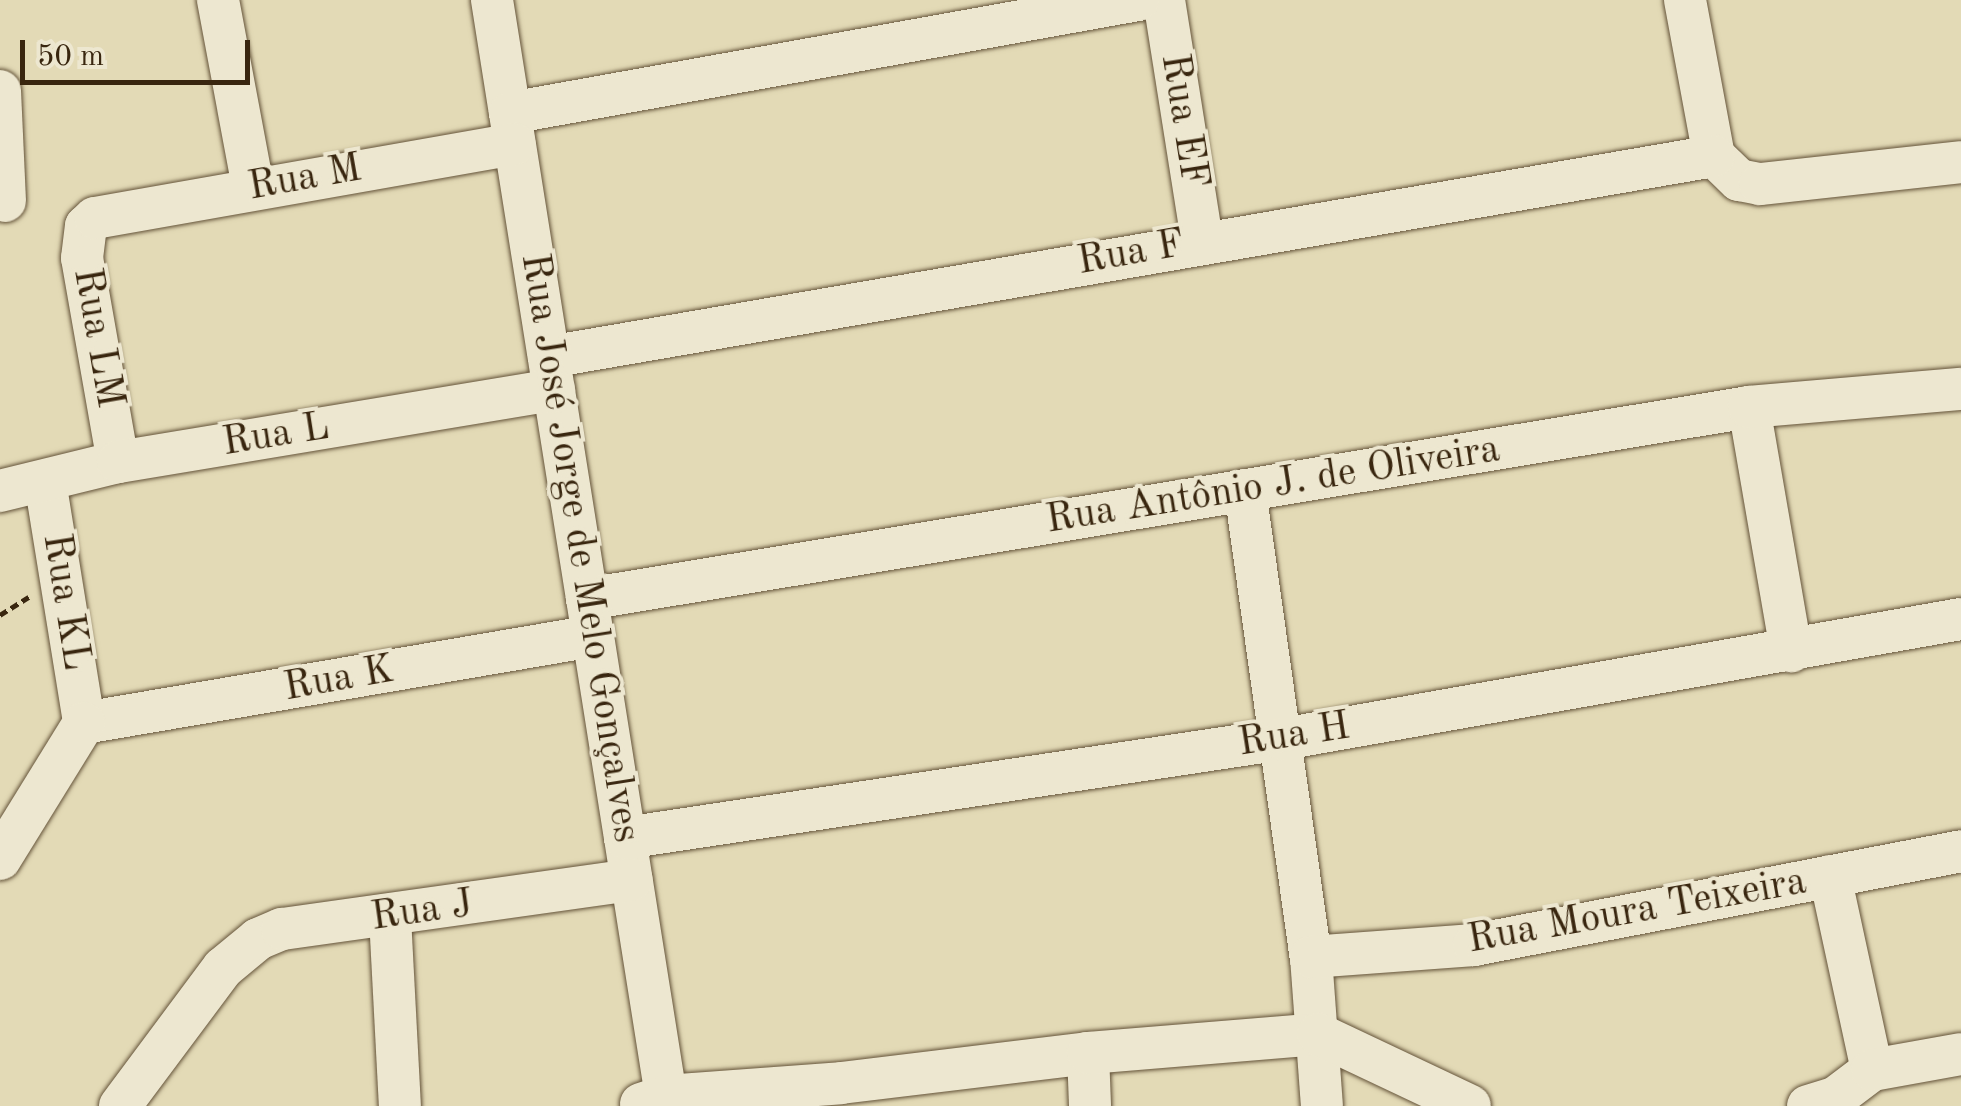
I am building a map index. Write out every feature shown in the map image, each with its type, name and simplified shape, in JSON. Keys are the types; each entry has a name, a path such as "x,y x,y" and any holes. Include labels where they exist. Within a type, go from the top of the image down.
{"street":[{"path":"218,0 253,187"},
{"name":"Rua José Jorge de Melo Gonçalves","path":"492,0 629,859 653,1101"},
{"name":"Rua M","path":"95,218 1138,0"},
{"name":"Rua EF","path":"1164,0 1202,241"},
{"path":"1685,0 1714,156 1740,180 1760,184 1961,162"},
{"path":"0,91 5,201"},
{"name":"Rua F","path":"551,374 1202,241 1714,156"},
{"name":"Rua LM","path":"95,218 86,226 82,258 118,462"},
{"name":"Rua L","path":"0,491 118,462 551,374"},
{"name":"Rua Antônio J. de Oliveira","path":"590,618 1244,490 1749,408 1961,388"},
{"path":"1749,408 1791,651"},
{"name":"Rua KL","path":"45,482 84,723"},
{"path":"1244,490 1312,957 1322,1106"},
{"name":"Rua K","path":"84,723 590,618"},
{"name":"Rua H","path":"629,859 1961,619"},
{"path":"0,859 84,723"},
{"name":"Rua Moura Teixeira","path":"1312,957 1474,946 1961,851"},
{"name":"Rua J","path":"120,1106 223,968 258,939 282,929 390,918 629,859"},
{"path":"1830,876 1872,1070"},
{"path":"390,918 400,1106"},
{"path":"653,1101 842,1094 1088,1053 1318,1034 1470,1106"},
{"path":"1088,1053 1090,1106"},
{"path":"1808,1106 1835,1098 1872,1070 1961,1054"}]}
